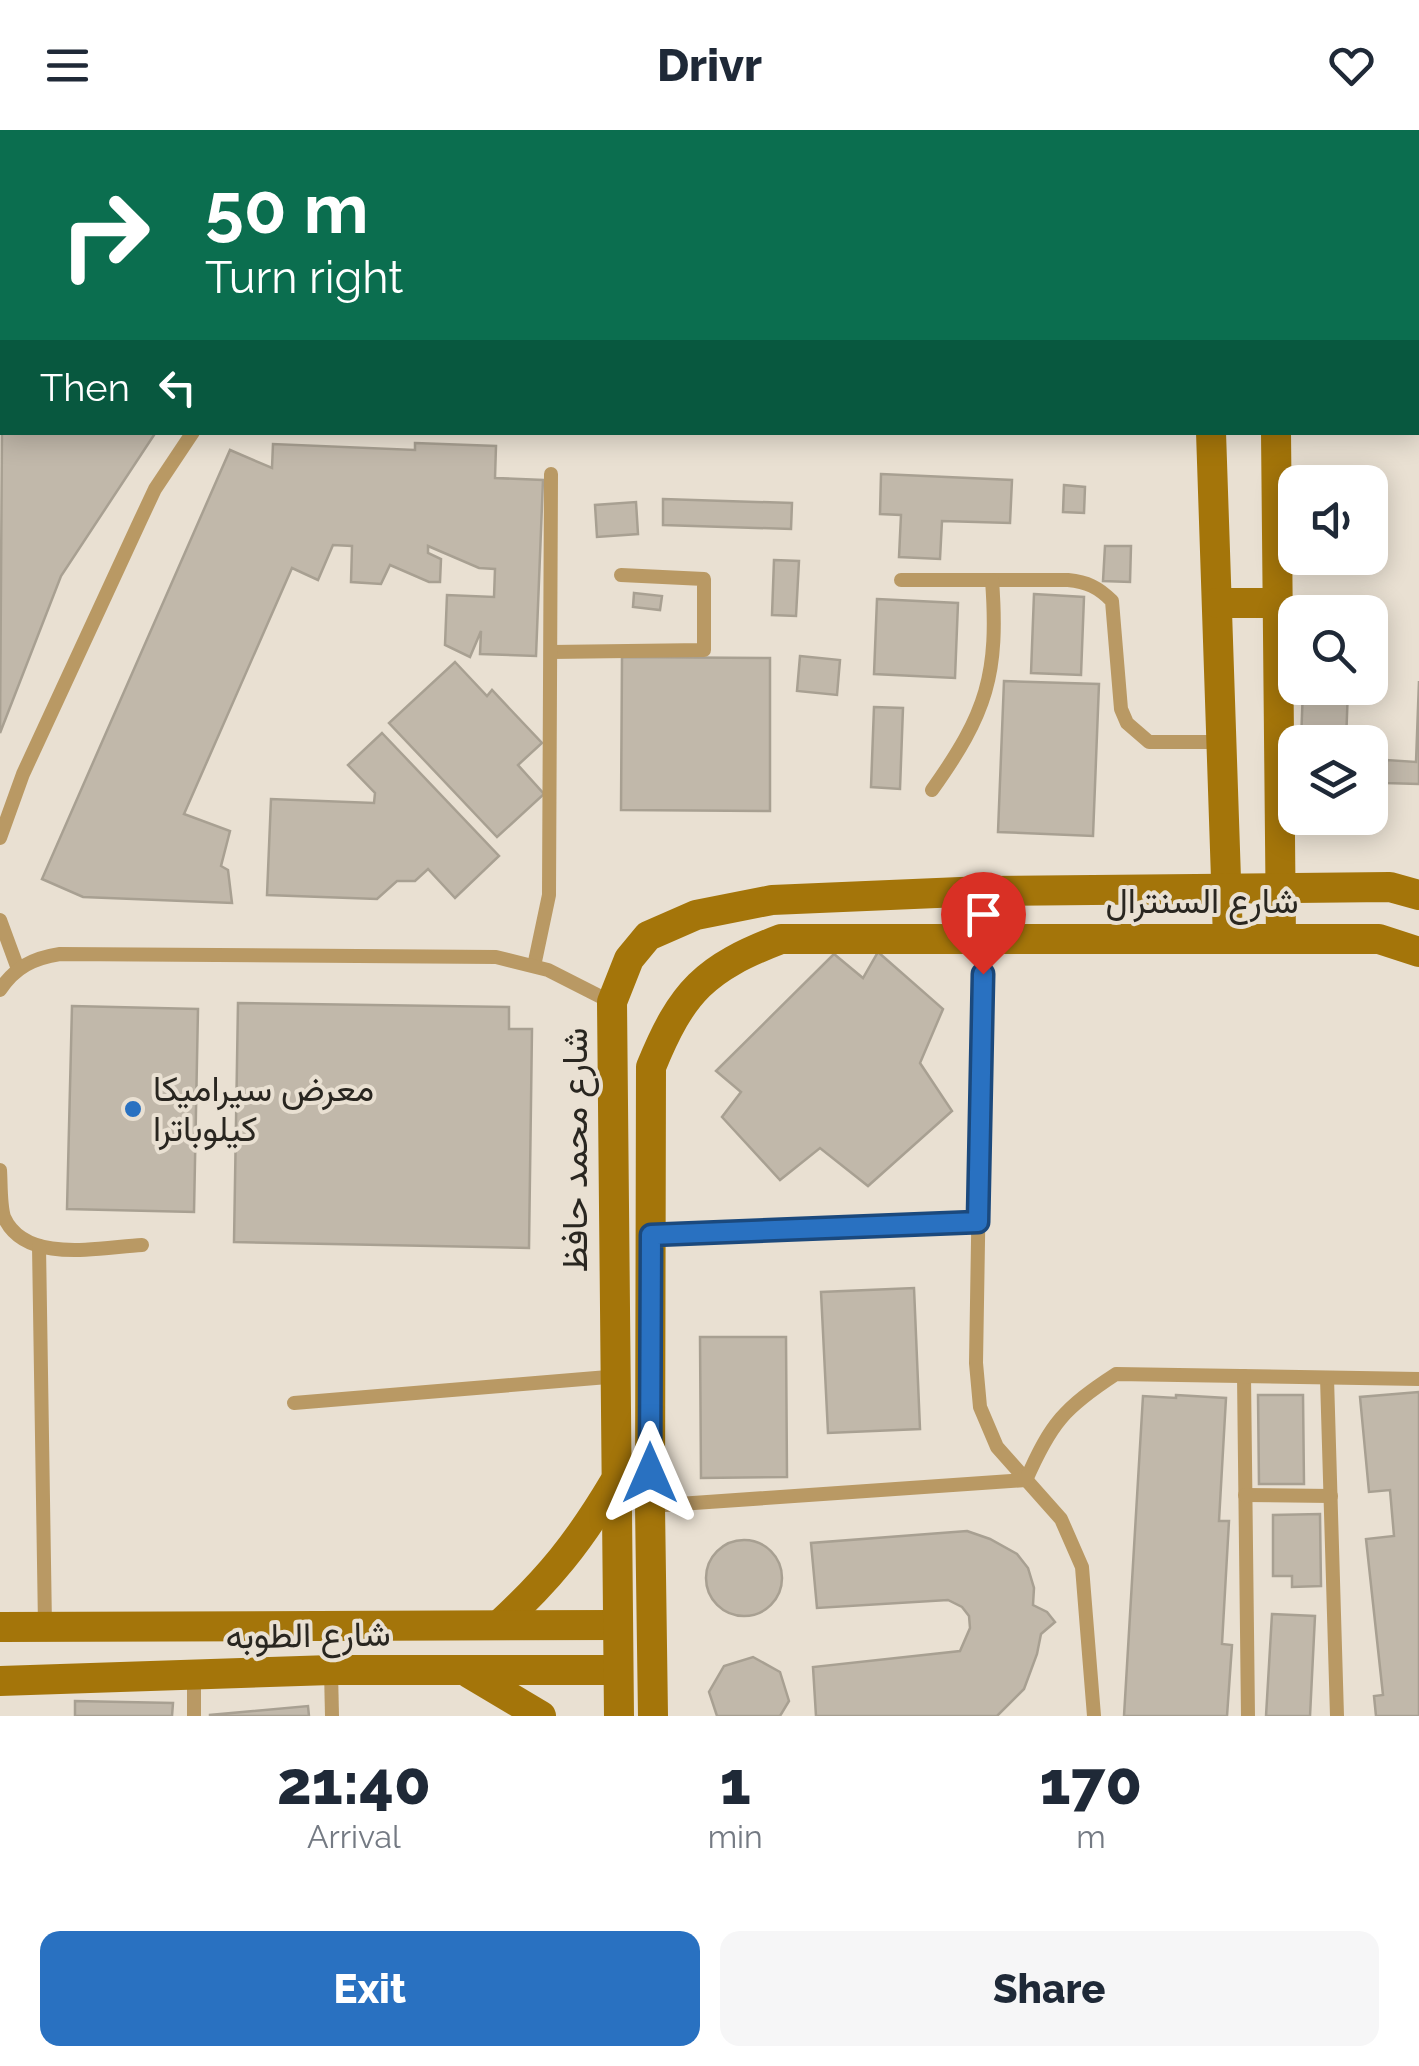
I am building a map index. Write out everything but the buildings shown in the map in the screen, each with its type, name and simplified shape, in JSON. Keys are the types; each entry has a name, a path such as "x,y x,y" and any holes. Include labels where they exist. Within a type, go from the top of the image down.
{"street":[{"path":"1211,435 1228,939"},
{"path":"1217,603 1278,604 1276,435"},
{"path":"1279,705 1281,939"},
{"name":"شارع السنترال","path":"984,891 1390,886 1419,896"},
{"path":"653,1716 652,1067 669,1022 698,985 736,956 781,939 983,938 984,891"},
{"name":"شارع محمد حافظ","path":"619,1716 612,1002 629,959 648,936 696,916 772,900 984,891"},
{"name":"شارع السنترال","path":"983,938 1379,939 1419,952"},
{"path":"498,1626 545,1583 584,1534 616,1480"},
{"name":"شارع الطوبه","path":"0,1627 617,1624"},
{"name":"شارع الطوبه","path":"0,1680 331,1670 618,1670"},
{"path":"466,1672 541,1716"}],"lane":[{"path":"0,838 22,774 140,521 191,435"},
{"path":"534,966 549,895 551,474"},
{"path":"551,652 704,650 704,579 620,575"},
{"path":"900,580 1068,580 1100,589 1112,601 1121,709 1127,722 1149,742 1221,742"},
{"path":"932,790 965,744 986,692 996,636 992,580"},
{"path":"0,920 18,969"},
{"path":"983,938 976,1363 980,1407 997,1447 1061,1519 1082,1568 1094,1716"},
{"path":"0,990 18,969 38,958 60,954 496,957 534,966 612,1002"},
{"path":"0,1170 2,1214 11,1228 39,1246 142,1245"},
{"path":"651,1235 978,1222"},
{"path":"39,1246 45,1627"},
{"path":"294,1403 650,1374"},
{"path":"1026,1480 1046,1436 1076,1400 1116,1374 1419,1379"},
{"path":"1244,1376 1248,1716"},
{"path":"1327,1378 1338,1716"},
{"path":"650,1506 1026,1480"},
{"path":"1245,1496 1331,1496"},
{"path":"331,1670 332,1716"},
{"path":"194,1675 194,1716"}],"place":[{"name":"معرض سيراميكا كيلوباترا","path":"133,1109"}],"route":[{"path":"650,1473 651,1235 978,1222 983,974"}]}
